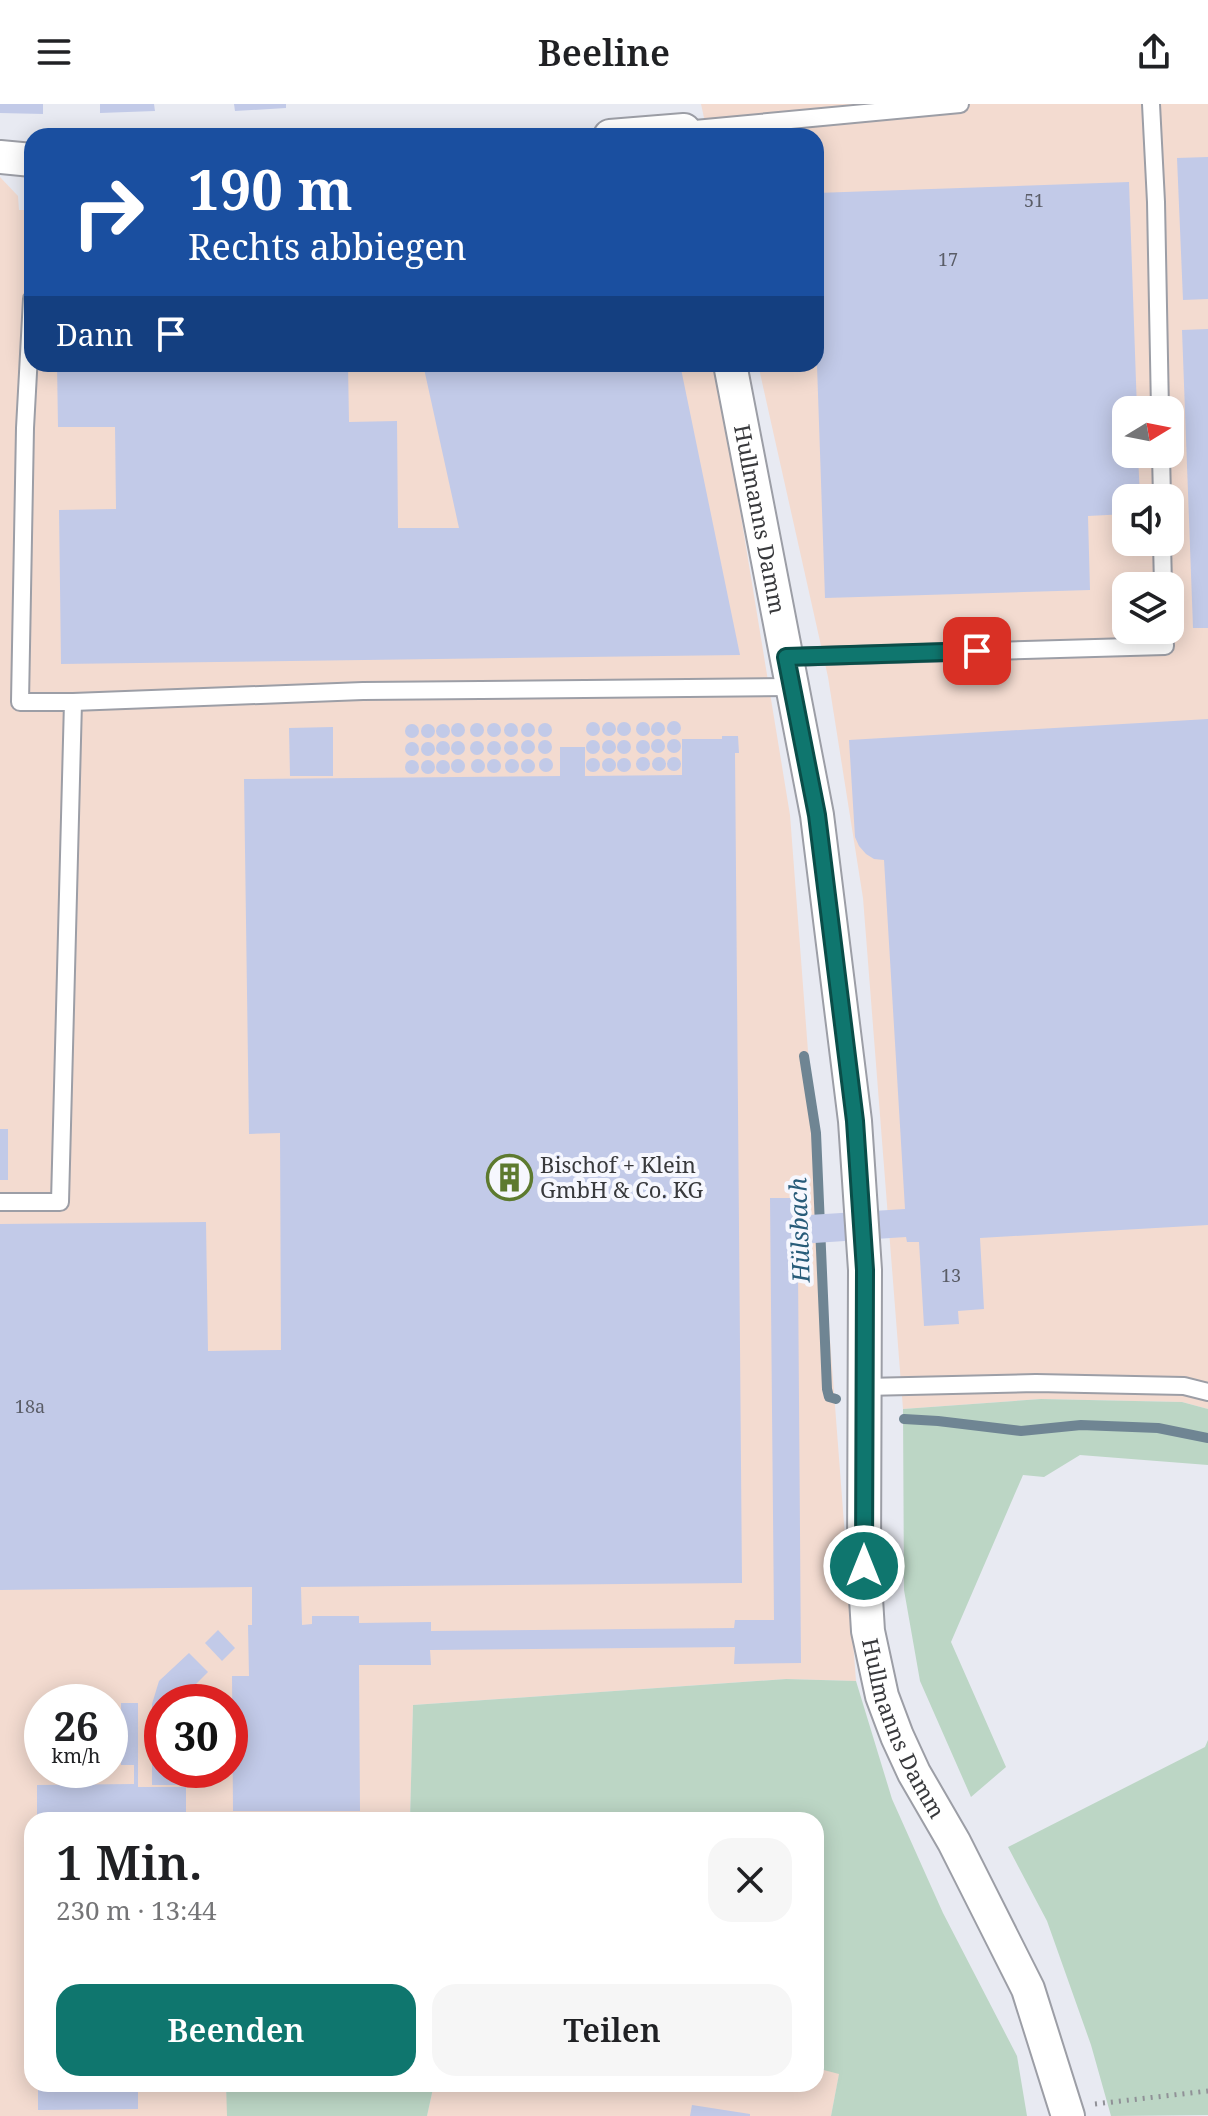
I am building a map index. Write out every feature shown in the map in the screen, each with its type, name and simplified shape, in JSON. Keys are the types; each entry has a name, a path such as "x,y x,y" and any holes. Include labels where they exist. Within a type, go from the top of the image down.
{"street":[{"path":"655,128 683,123"},
{"path":"0,157 24,159"},
{"name":"Hullmanns Damm","path":"732,372 817,815 855,1121 865,1270 864,1566 868,1631 882,1696 897,1736 1028,1989 1067,2111"}],"lane":[{"path":"683,123 960,104"},
{"path":"1151,104 1160,396"},
{"path":"28,372 20,702 789,672 1165,644"},
{"path":"0,1202 60,1202 73,702"},
{"path":"865,1387 1066,1384 1184,1386 1208,1392"}],"path":[{"path":"1067,2111 1208,2091"}],"shaded area":[{"path":"701,104 1208,104 1208,1409 1182,1402 1041,1399 903,1409 863,898 828,677 760,372 824,372 824,128 706,128"},
{"path":"0,177 18,196 19,210 24,210 24,372 717,372 790,815 856,1681 786,1679 413,1705 410,1812 24,1812 24,2092 226,2092 228,2116 0,2116"},
{"path":"824,2067 840,2070 831,2116 427,2116 432,2092 824,2092"}],"green space":[{"path":"1041,1399 1182,1402 1208,1409 1208,1465 1080,1455 1044,1477 1023,1475 951,1642 1006,1767 971,1797 920,1681 904,1590 903,1409"},
{"path":"786,1679 856,1681 892,1799 943,1913 1017,2056 1027,2116 831,2116 839,2074 824,2070 824,1812 410,1812 413,1705"},
{"path":"1208,1740 1208,2115 1111,2116 1091,2045 1047,1921 1008,1847 1205,1747"},
{"path":"226,2092 432,2092 427,2116 227,2116"}],"building":[{"path":"0,104 43,104 43,114 0,113"},
{"path":"100,104 154,104 155,111 100,113"},
{"path":"234,104 286,104 286,108 235,111"},
{"path":"1208,157 1208,299 1183,300 1177,158"},
{"path":"1129,182 1137,396 1112,396 1112,468 1139,468 1139,484 1112,484 1112,515 1088,516 1090,590 825,598 817,372 824,372 824,193"},
{"path":"1208,329 1208,628 1193,628 1182,330"},
{"path":"57,372 348,372 349,422 397,421 398,528 459,528 425,372 682,372 740,655 61,664 59,510 116,509 115,427 58,427"},
{"name":"Bischof + Klein GmbH & Co. KG","path":"1208,719 1208,1225 980,1238 984,1309 958,1311 959,1324 924,1326 919,1242 907,1242 906,1237 799,1244 802,1264 802,1268 798,1268 801,1663 734,1664 735,1647 430,1650 431,1665 359,1665 360,1811 233,1811 233,1788 248,1788 248,1684 232,1684 232,1676 249,1676 248,1625 252,1625 252,1587 0,1590 0,1224 206,1222 208,1351 281,1350 280,1133 249,1134 244,779 560,776 560,747 585,747 585,776 682,775 682,739 738,736 739,753 735,753 742,1583 301,1587 302,1625 312,1624 312,1616 359,1616 359,1623 431,1622 431,1631 734,1628 735,1620 774,1620 770,1198 797,1198 797,1195 802,1195 808,1198 809,1215 905,1209 884,860 866,854 855,837 849,740"},
{"path":"674,721 681,728 674,735 667,728"},
{"path":"593,722 600,729 593,736 586,729"},
{"path":"609,722 616,729 609,736 602,729"},
{"path":"624,722 631,729 624,736 617,729"},
{"path":"643,722 650,729 643,736 636,729"},
{"path":"658,722 665,729 658,736 651,729"},
{"path":"458,723 465,730 458,737 451,730"},
{"path":"477,723 484,730 477,737 470,730"},
{"path":"494,723 501,730 494,737 487,730"},
{"path":"511,723 518,730 511,737 504,730"},
{"path":"528,723 535,730 528,737 521,730"},
{"path":"545,723 552,730 545,737 538,730"},
{"path":"412,724 419,731 412,738 405,731"},
{"path":"428,724 435,731 428,738 421,731"},
{"path":"443,724 450,731 443,738 436,731"},
{"path":"333,727 333,776 290,776 289,728"},
{"path":"658,739 665,746 658,753 651,746"},
{"path":"674,739 681,746 674,753 667,746"},
{"path":"528,740 535,747 528,754 521,747"},
{"path":"545,740 552,747 545,754 538,747"},
{"path":"593,740 600,747 593,754 586,747"},
{"path":"609,740 616,747 609,754 602,747"},
{"path":"624,740 631,747 624,754 617,747"},
{"path":"643,740 650,747 643,754 636,747"},
{"path":"443,741 450,748 443,755 436,748"},
{"path":"458,741 465,748 458,755 451,748"},
{"path":"477,741 484,748 477,755 470,748"},
{"path":"494,741 501,748 494,755 487,748"},
{"path":"511,741 518,748 511,755 504,748"},
{"path":"412,742 419,749 412,756 405,749"},
{"path":"428,742 435,749 428,756 421,749"},
{"path":"643,757 650,764 643,771 636,764"},
{"path":"659,757 666,764 659,771 652,764"},
{"path":"674,757 681,764 674,771 667,764"},
{"path":"546,758 553,765 546,772 539,765"},
{"path":"593,758 600,765 593,772 586,765"},
{"path":"609,758 616,765 609,772 602,765"},
{"path":"624,758 631,765 624,772 617,765"},
{"path":"458,759 465,766 458,773 451,766"},
{"path":"478,759 485,766 478,773 471,766"},
{"path":"494,759 501,766 494,773 487,766"},
{"path":"512,759 519,766 512,773 505,766"},
{"path":"528,759 535,766 528,773 521,766"},
{"path":"412,760 419,767 412,774 405,767"},
{"path":"428,760 435,767 428,774 421,767"},
{"path":"443,760 450,767 443,774 436,767"},
{"path":"0,1129 8,1129 8,1180 0,1180"},
{"path":"218,1630 235,1648 222,1661 205,1643"},
{"path":"189,1653 208,1672 196,1684 158,1684"},
{"path":"128,1703 138,1703 138,1787 186,1788 186,1812 37,1812 37,1788 128,1788 128,1784 134,1784 134,1765 128,1765"},
{"path":"38,2092 138,2092 138,2109 38,2110"},
{"path":"692,2105 750,2114 750,2116 690,2116"}],"waterway":[{"name":"Hülsbach","path":"804,1056 816,1133 827,1389 829,1397 836,1399"},
{"name":"Hülsbach","path":"904,1419 1021,1431 1081,1425 1158,1428 1208,1438"}],"place":[{"name":"Bischof + Klein GmbH & Co. KG","path":"509,1178"}],"route":[{"path":"864,1566 865,1270 855,1121 817,815 786,657 977,651"}]}
